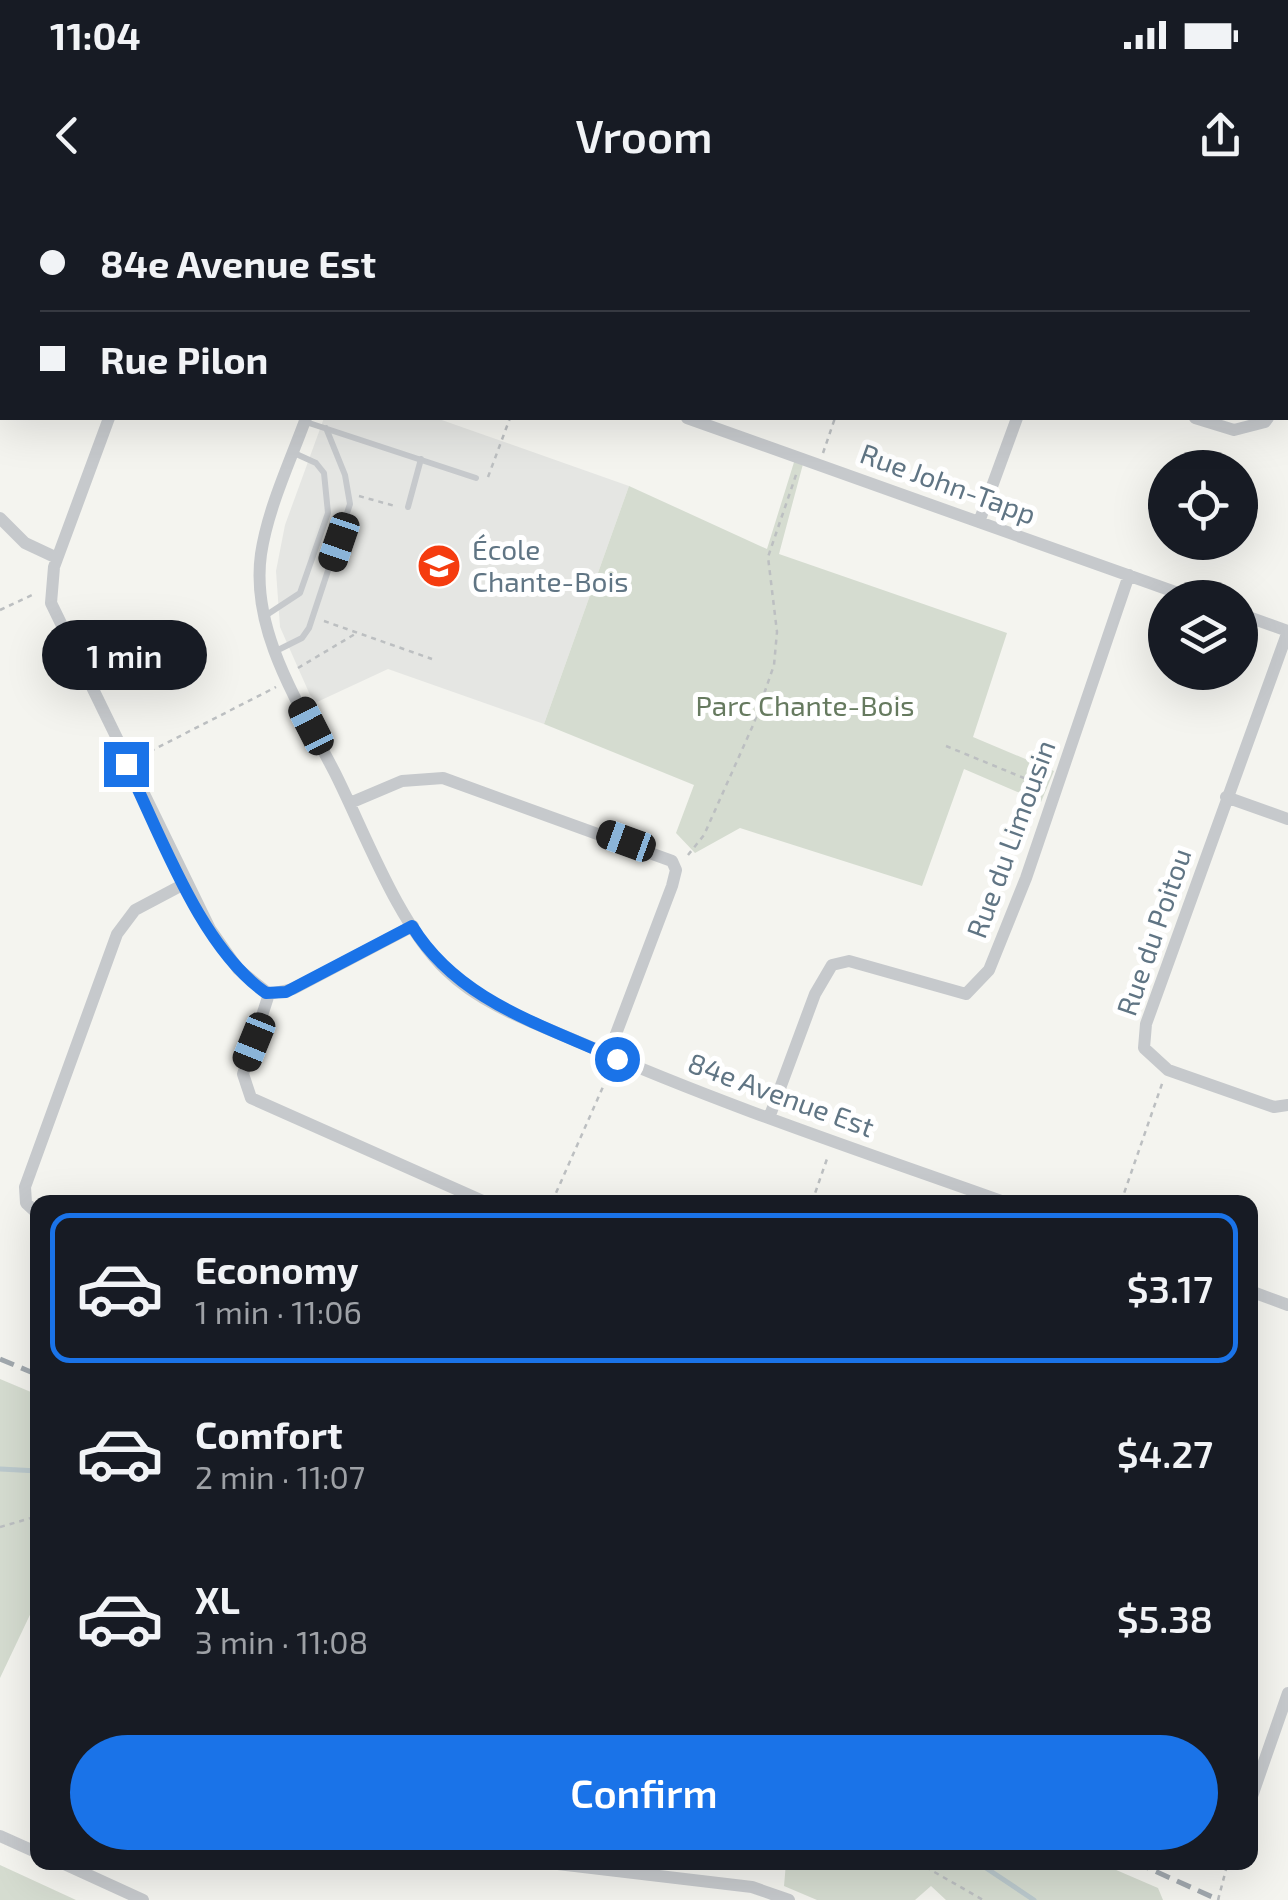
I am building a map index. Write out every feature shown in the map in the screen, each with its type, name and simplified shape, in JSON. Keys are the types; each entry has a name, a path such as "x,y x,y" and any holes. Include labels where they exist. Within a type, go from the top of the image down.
{"street":[{"path":"107,420 57,558 50,590 52,609 186,883 226,955 269,994"},
{"name":"84e Avenue Est","path":"305,420 262,552 264,616 275,652 412,926 445,969 473,992 608,1055 768,1118 984,1195"},
{"name":"Rue John-Tapp","path":"693,420 1148,582"},
{"path":"979,522 1016,420"},
{"path":"1202,420 1234,430 1267,420"},
{"path":"0,518 25,544 57,558"},
{"name":"Rue du Limousin","path":"768,1118 815,994 832,965 849,961 966,994 990,970 1129,575"},
{"path":"1258,620 1288,631"},
{"name":"Rue du Poitou","path":"1288,631 1146,1024 1144,1048 1168,1070 1274,1107 1288,1105"},
{"path":"350,803 402,781 443,778 672,861 676,870 672,886 608,1055"},
{"path":"1226,797 1288,818"},
{"path":"30,1207 25,1187 117,934 136,910 186,883"},
{"path":"269,994 292,989 412,926"},
{"path":"269,994 243,1074 251,1098 469,1195"},
{"path":"1258,1294 1288,1305"},
{"path":"1258,1779 1288,1693"},
{"path":"0,1836 30,1849"},
{"path":"77,1870 143,1900"},
{"path":"609,1870 752,1887 789,1900"}],"lane":[{"path":"305,420 476,478"},
{"path":"275,652 302,638 309,628 348,514 345,475 326,428"},
{"path":"264,616 300,593 328,514 324,472 316,463 294,452"},
{"path":"408,508 421,459"}],"path":[{"path":"486,481 509,420"},
{"path":"822,454 833,420"},
{"path":"688,855 704,835 770,679 778,632 768,557 798,469"},
{"path":"358,496 398,507 402,493"},
{"path":"0,610 32,594"},
{"path":"321,620 432,659"},
{"path":"296,668 356,632"},
{"path":"139,757 276,687"},
{"path":"946,746 1056,791"},
{"path":"555,1195 610,1070"},
{"path":"1124,1195 1165,1080"},
{"path":"815,1195 826,1166 822,1164 829,1154"},
{"path":"0,1527 30,1518"},
{"path":"931,1870 983,1900"},
{"path":"1218,1900 1227,1870"}],"shaded area":[{"name":"École Chante-Bois","path":"323,420 442,420 629,486 544,724 388,669 317,702 310,695 280,627 276,571 285,525"}],"green space":[{"name":"Parc Chante-Bois","path":"795,459 803,464 779,554 1007,633 973,737 1054,771 1041,802 964,769 922,886 740,828 695,853 676,833 694,785 544,724 629,486 767,549"},
{"path":"0,1379 30,1392 30,1615 0,1678"},
{"path":"0,1865 76,1900 0,1900"},
{"path":"785,1870 1116,1870 1158,1888 1163,1900 946,1900 931,1886 915,1900 817,1900 784,1886"}],"waterway":[{"path":"0,1469 30,1471"},
{"path":"989,1870 1034,1900"}],"railway":[{"path":"0,1359 30,1372"},
{"path":"1153,1870 1219,1900"}],"place":[{"name":"École Chante-Bois","path":"439,566"}],"route":[{"path":"126,764 215,938 238,969 266,993 286,992 412,926 445,969 484,998 617,1059"}]}
